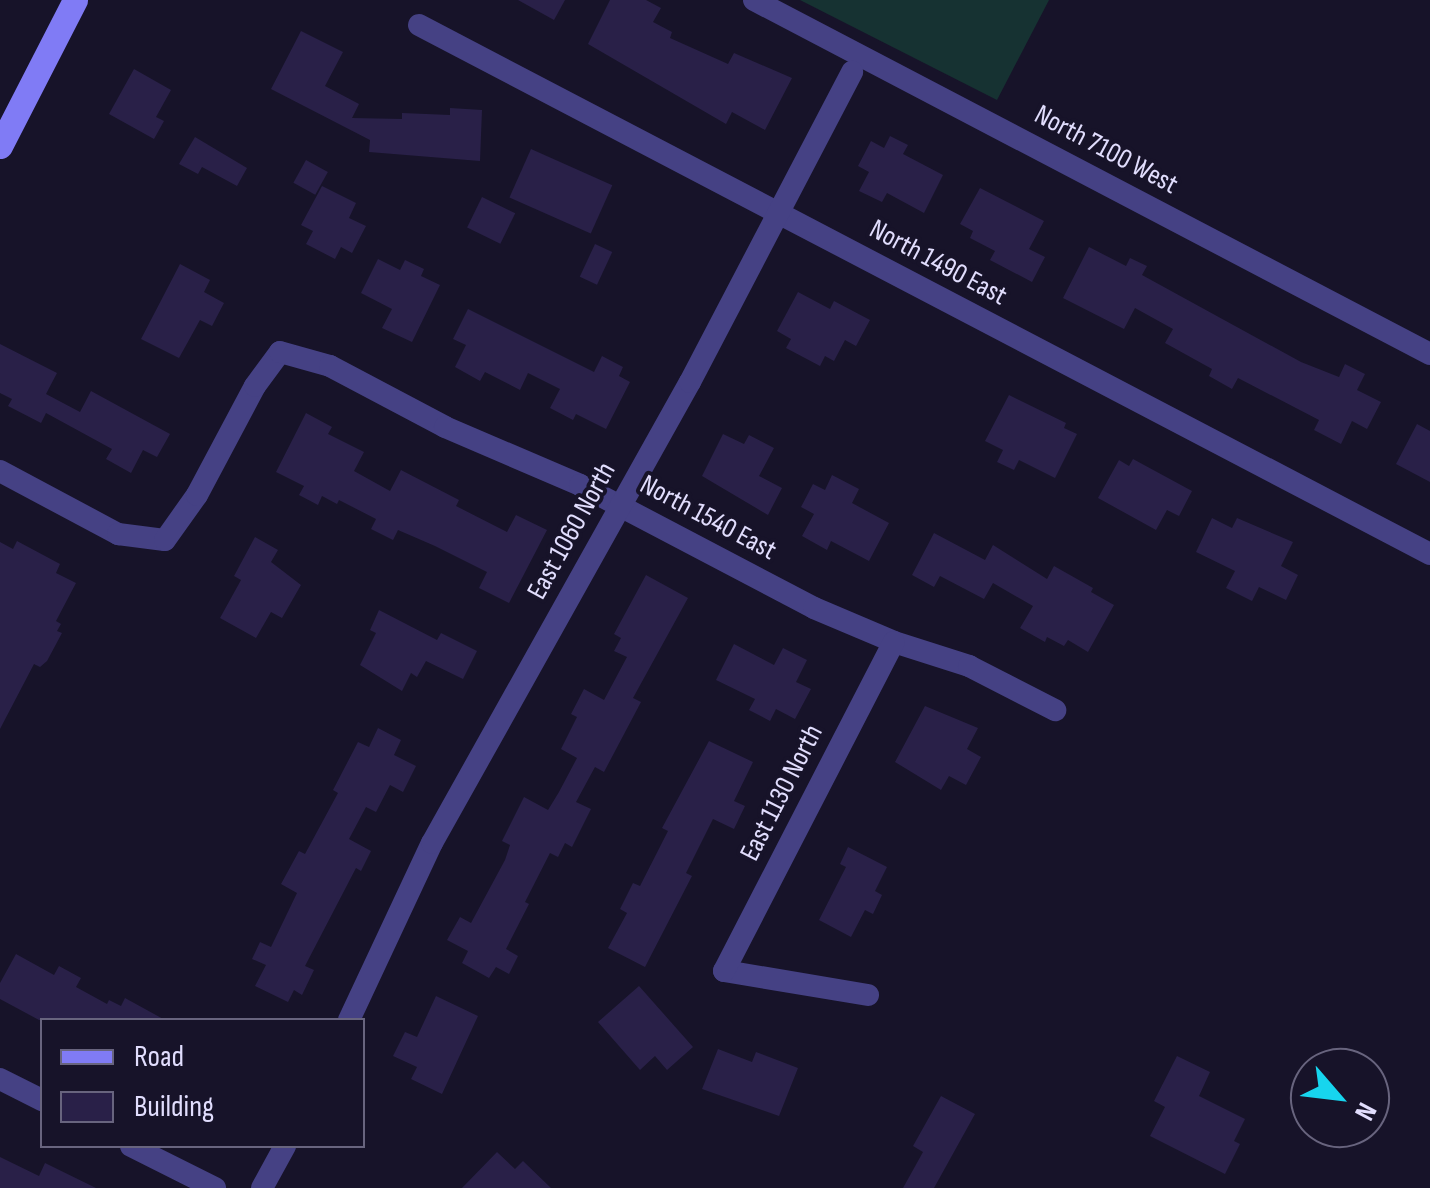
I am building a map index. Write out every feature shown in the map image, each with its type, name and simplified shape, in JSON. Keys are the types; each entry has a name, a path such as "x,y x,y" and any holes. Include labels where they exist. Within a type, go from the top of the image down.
{"street":[{"path":"0,146 75,0"},
{"name":"North 7100 West","path":"754,0 1430,354"},
{"name":"North 1490 East","path":"419,26 1430,554"},
{"name":"East 1060 North","path":"350,1018 432,843 690,382 775,212 852,72"},
{"name":"North 1540 East","path":"0,471 118,534 165,540 197,496 255,386 280,352 330,366 445,427 620,505 814,608 894,642 969,666 1056,710"},
{"name":"East 1130 North","path":"868,995 724,971 894,642"},
{"path":"0,1079 40,1099"},
{"path":"136,1148 216,1188"},
{"path":"262,1188 283,1148"}],"green space":[{"path":"800,0 1049,0 997,100"}],"building":[{"path":"518,0 565,0 554,20"},
{"path":"610,0 646,0 661,8 653,22 672,32 670,38 728,64 734,53 792,78 765,130 732,112 726,124 588,44"},
{"path":"301,31 343,52 325,86 359,104 352,118 402,119 402,113 450,115 450,108 482,110 480,161 369,152 370,140 271,89"},
{"path":"134,69 171,90 156,117 164,121 154,139 109,114"},
{"path":"890,136 908,145 903,154 943,175 924,213 887,193 882,202 859,191 869,172 858,166 871,141 884,148"},
{"path":"195,137 247,168 237,186 202,167 198,174 179,164"},
{"path":"531,149 612,185 591,234 509,197"},
{"path":"306,160 328,172 315,195 293,183"},
{"path":"322,186 356,203 349,218 366,226 352,253 341,247 335,259 306,244 313,231 301,225"},
{"path":"980,188 1044,221 1029,249 1045,257 1032,282 990,260 995,251 970,238 973,231 960,224"},
{"path":"482,197 515,213 500,244 467,228"},
{"path":"595,244 612,252 597,285 580,277"},
{"path":"1089,247 1126,266 1130,258 1147,266 1142,275 1301,362 1339,377 1345,364 1365,374 1357,390 1381,402 1367,429 1352,421 1341,444 1314,430 1319,420 1238,378 1232,389 1209,376 1212,369 1165,343 1173,329 1135,308 1124,329 1063,298"},
{"path":"378,259 400,270 405,260 424,269 421,276 440,285 412,342 382,328 392,309 361,293"},
{"path":"180,264 210,280 204,292 224,303 212,326 200,320 179,358 141,339"},
{"path":"798,292 830,309 834,301 870,320 856,346 845,340 834,361 825,356 820,366 786,348 791,339 777,331"},
{"path":"468,309 594,372 602,356 623,367 619,376 630,382 606,429 576,414 573,420 550,408 560,389 528,373 520,390 485,372 480,381 455,367 466,345 453,339"},
{"path":"0,344 57,373 46,394 80,412 91,391 170,434 157,457 143,450 131,473 106,459 112,449 46,413 41,423 8,406 12,399 0,393"},
{"path":"1009,395 1066,423 1064,428 1077,434 1055,478 1019,460 1014,470 997,462 1003,450 985,441"},
{"path":"306,413 332,427 328,434 364,452 354,471 390,491 401,470 459,500 456,506 507,532 516,515 547,530 509,603 479,588 487,572 398,530 393,540 371,529 376,519 339,500 337,504 322,496 318,505 299,495 304,486 276,472"},
{"path":"1417,424 1430,431 1430,482 1396,464"},
{"path":"723,434 744,444 749,435 774,448 759,476 782,488 768,515 702,476"},
{"path":"1133,459 1192,491 1179,516 1167,510 1156,530 1098,498 1119,460 1129,466"},
{"path":"832,475 859,489 852,503 889,523 869,561 831,541 827,550 802,536 814,514 801,507 813,484 825,490"},
{"path":"1212,518 1232,528 1237,518 1293,542 1281,566 1298,575 1286,600 1259,587 1252,601 1226,588 1235,571 1196,552"},
{"path":"934,533 985,560 993,545 1047,579 1054,566 1093,588 1091,592 1114,605 1088,652 1068,640 1064,646 1047,637 1045,642 1020,628 1033,606 993,583 984,599 940,576 934,587 912,575"},
{"path":"255,537 278,550 271,562 301,585 282,618 271,612 256,638 220,618 241,580 234,576"},
{"path":"17,541 60,564 56,573 76,583 56,621 61,624 57,631 62,633 47,661 40,667 34,664 0,729 0,542 13,549"},
{"path":"646,575 688,598 633,698 641,702 604,772 595,767 576,802 591,809 572,847 565,843 558,857 550,853 525,902 529,904 506,949 518,956 509,974 496,967 489,978 462,963 468,951 447,940 460,917 471,923 505,860 510,845 502,841 524,797 548,810 559,792 577,758 561,749 577,717 571,714 584,689 604,700 627,657 614,651 621,638 614,634"},
{"path":"379,610 437,640 441,633 477,651 463,679 426,661 417,677 411,673 402,691 360,665 376,633 370,630"},
{"path":"734,644 774,665 783,648 807,660 796,682 811,689 795,719 776,709 770,721 749,710 755,699 716,680"},
{"path":"925,706 978,728 967,749 981,757 966,785 949,776 941,790 895,762"},
{"path":"378,728 401,740 394,755 416,766 403,792 390,785 376,812 366,807 349,839 371,851 361,871 356,868 305,966 314,970 302,995 294,990 288,1002 255,986 266,965 252,959 260,942 271,947 297,893 281,884 299,851 305,854 338,793 333,790 358,742 369,747"},
{"path":"709,741 753,762 734,801 745,806 734,829 713,819 686,873 692,876 645,967 608,948 627,913 620,909 633,883 640,886 668,831 662,828"},
{"path":"848,847 887,867 875,891 882,895 873,914 865,910 851,937 819,920 846,867 840,864"},
{"path":"16,954 54,975 59,966 81,978 76,987 107,1004 109,1000 121,1006 125,998 161,1018 39,1020 0,999 0,983"},
{"path":"639,986 693,1047 667,1070 655,1056 640,1070 598,1022"},
{"path":"436,996 478,1016 442,1094 411,1079 417,1067 393,1056 405,1032 417,1037"},
{"path":"718,1049 752,1062 756,1052 798,1068 779,1116 702,1089"},
{"path":"1177,1056 1210,1072 1199,1096 1245,1119 1234,1141 1240,1144 1225,1174 1150,1136 1165,1107 1154,1101"},
{"path":"941,1096 975,1114 934,1188 903,1188 923,1152 913,1146"},
{"path":"497,1152 515,1169 523,1161 551,1188 462,1188"},
{"path":"0,1157 39,1176 45,1163 96,1188 0,1188"}]}
